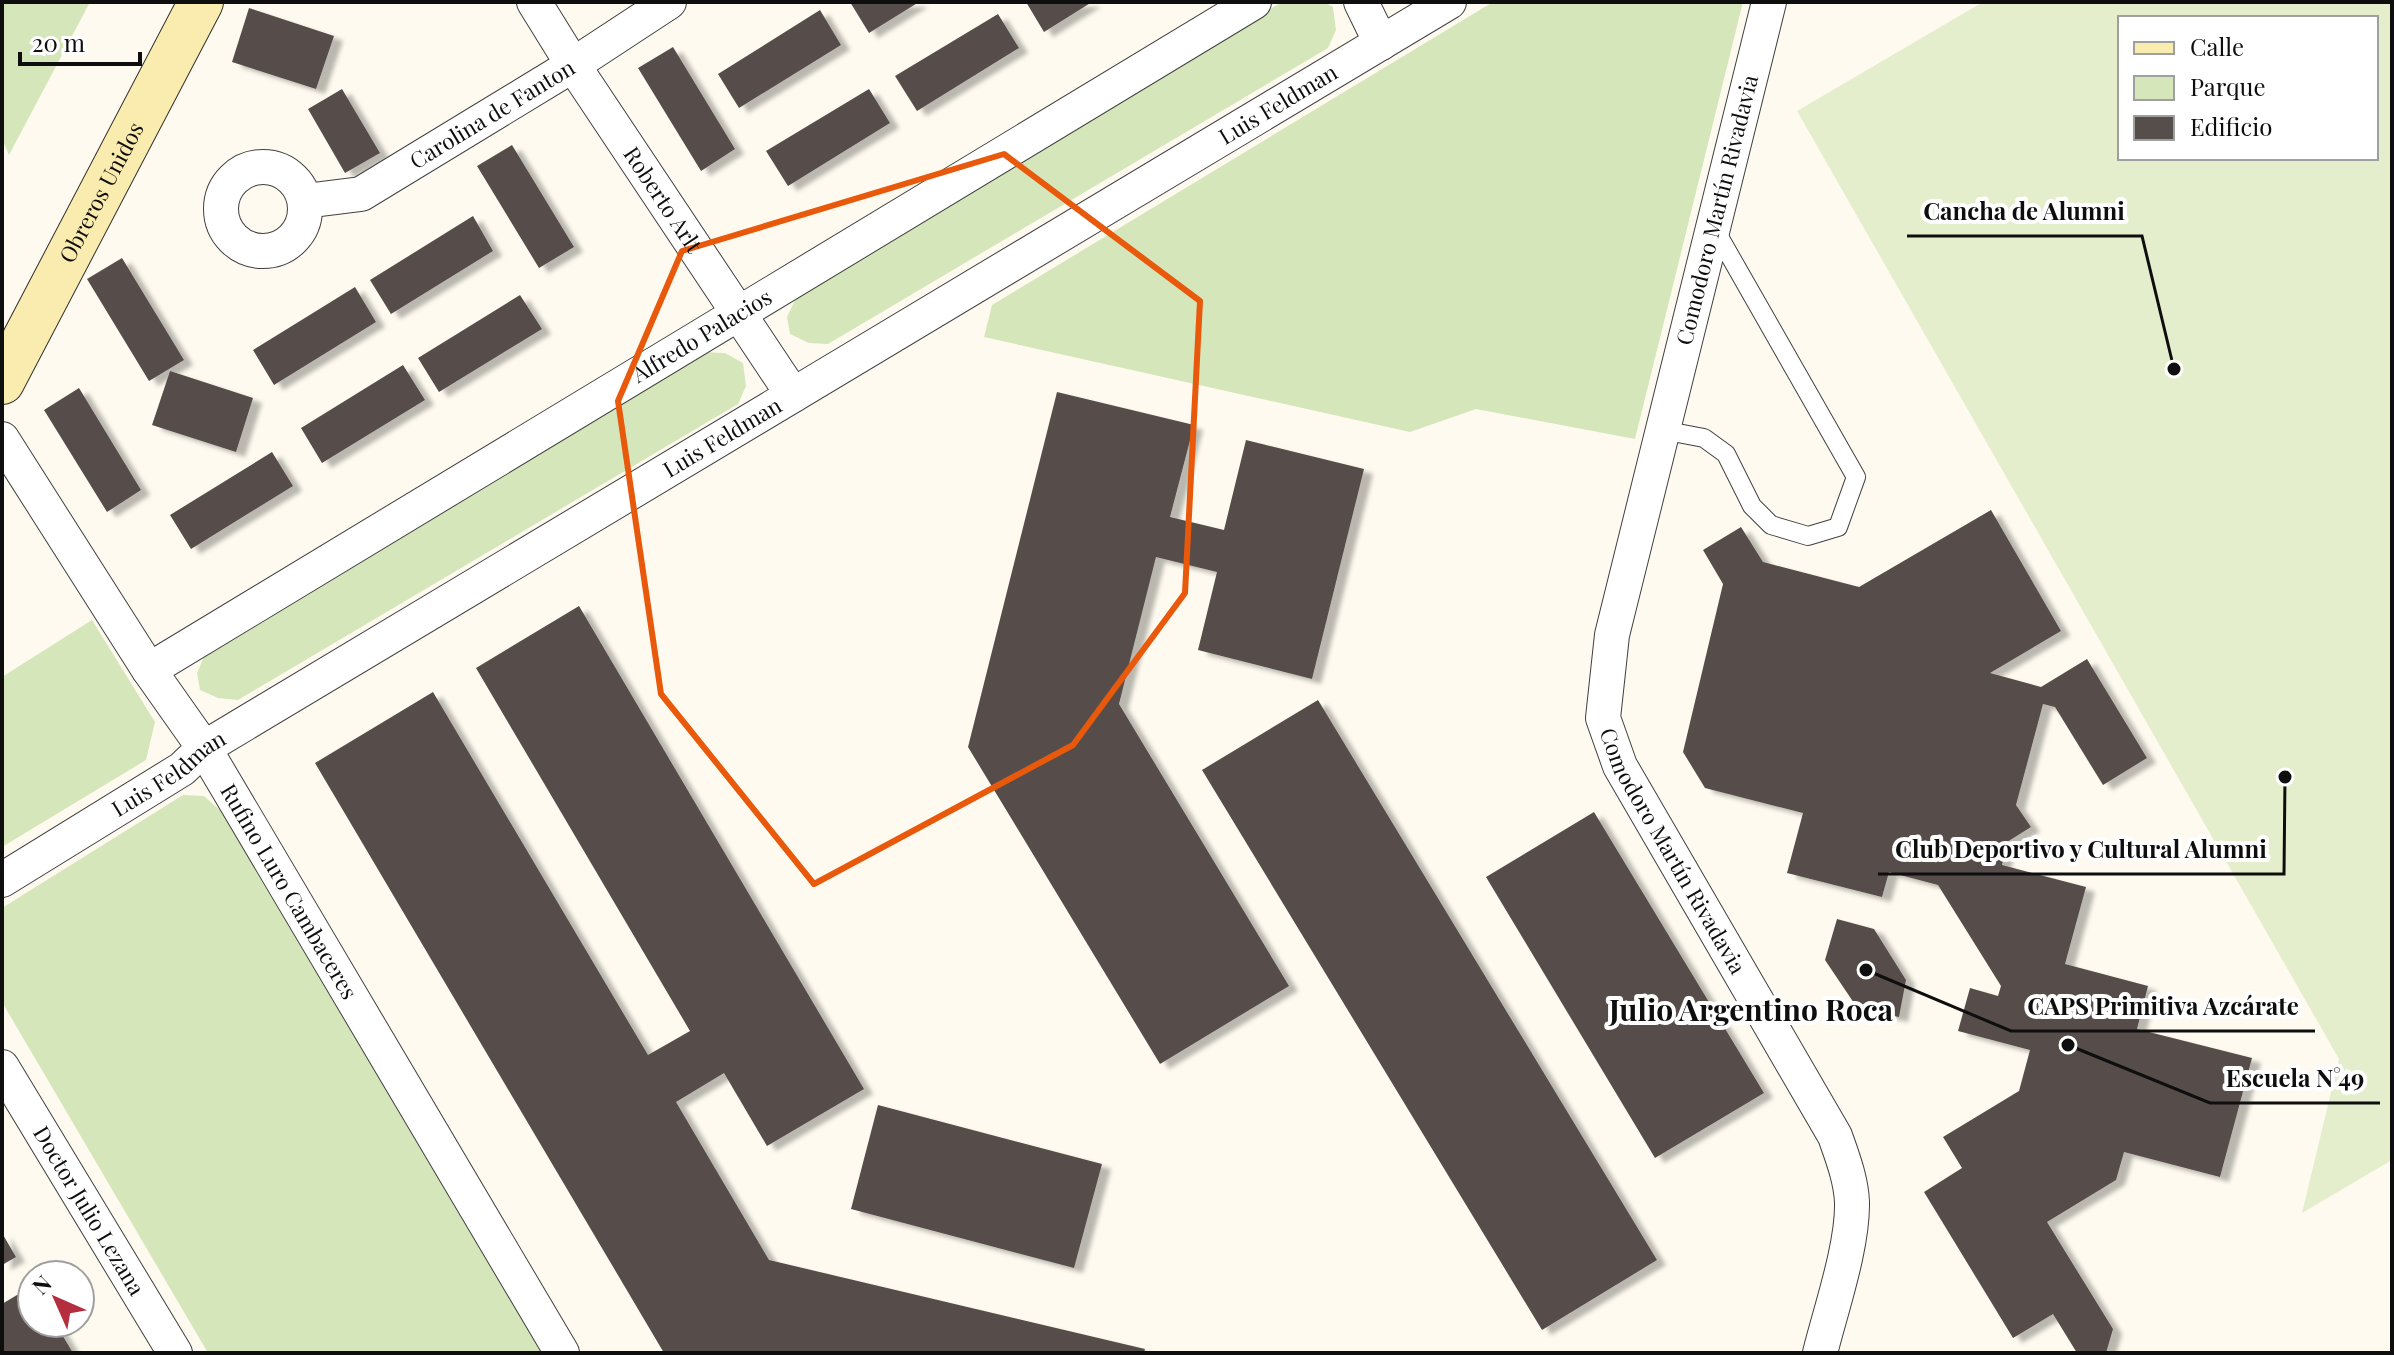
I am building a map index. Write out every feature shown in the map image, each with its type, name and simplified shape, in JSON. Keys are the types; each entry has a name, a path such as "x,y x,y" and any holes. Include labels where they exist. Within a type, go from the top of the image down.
{"street":[{"name":"Obreros Unidos","path":"2,382 201,2"},
{"name":"Roberto Arlt","path":"534,2 793,395"},
{"name":"Carolina de Fanton","path":"305,201 361,194 573,65 669,2"},
{"name":"Alfredo Palacios","path":"149,670 1254,2"},
{"path":"1361,2 1381,43"},
{"name":"Luis Feldman","path":"2,880 182,769 204,748 1449,2"},
{"name":"Comodoro Martín Rivadavia","path":"1769,2 1612,635 1603,718 1620,766 1835,1136 1844,1162 1852,1201 1848,1241 1820,1353"},
{"name":"Rufino Luro Cambaceres","path":"2,439 149,670 204,748 562,1353"},
{"name":"Doctor Julio Lezana","path":"2,1067 175,1353"}],"lane":[{"path":"1662,430 1704,438 1726,454 1752,506 1771,525 1808,536 1838,527 1856,477 1713,226"}],"highlighted area":[{"path":"1004,154 1200,301 1185,593 1073,745 814,884 661,694 618,401 682,251"}],"green space":[{"path":"2,2 90,2 9,155 2,139"},
{"path":"1282,2 1324,2 1333,7 1336,30 1328,48 828,344 809,343 790,334 787,317 797,296"},
{"path":"1493,2 1743,2 1635,439 1476,409 1410,432 984,337 992,305"},
{"path":"1983,2 2392,2 2392,1160 2302,1213 2339,1059 1797,111"},
{"path":"701,352 725,353 743,363 746,386 738,404 238,700 218,698 200,690 197,673 206,652"},
{"path":"92,620 155,722 146,760 2,847 2,677"},
{"path":"183,795 204,796 221,811 546,1353 208,1353 2,1002 2,908"}],"building":[{"path":"850,2 919,2 869,33"},
{"path":"1026,2 1092,2 1044,32"},
{"path":"249,8 334,36 316,89 232,62"},
{"path":"820,10 841,45 739,108 718,74"},
{"path":"998,14 1019,48 917,111 895,76"},
{"path":"673,47 735,149 701,171 638,68"},
{"path":"342,89 380,153 345,173 308,109"},
{"path":"869,89 890,123 788,186 766,151"},
{"path":"512,145 574,247 539,268 477,166"},
{"path":"473,216 493,251 391,314 370,280"},
{"path":"122,258 184,360 149,381 87,279"},
{"path":"355,287 376,322 274,385 253,350"},
{"path":"520,295 542,329 439,392 418,358"},
{"path":"403,365 425,400 322,463 301,428"},
{"path":"170,371 253,398 236,452 152,425"},
{"path":"79,388 141,490 107,512 44,410"},
{"path":"1057,392 1194,425 1170,517 1224,530 1246,440 1364,469 1312,679 1198,650 1217,572 1156,557 1119,704 1289,986 1160,1064 968,747"},
{"path":"272,452 293,486 191,549 170,515"},
{"path":"1991,510 2061,631 1990,673 2041,687 2087,659 2147,758 2103,785 2055,707 2043,704 2016,805 2031,827 2007,842 2002,865 2086,887 2065,964 2148,986 2137,1029 2252,1058 2220,1177 2124,1152 2116,1180 2047,1222 2113,1329 2106,1353 2077,1353 2053,1314 2013,1338 1924,1192 1962,1168 1943,1137 2019,1091 2030,1050 1958,1031 1970,988 1998,996 2001,986 1938,885 1889,872 1882,897 1787,873 1803,813 1705,788 1683,752 1723,584 1703,550 1741,527 1763,562 1859,587"},
{"path":"579,606 864,1089 767,1146 724,1073 676,1102 769,1260 1145,1349 1144,1353 664,1353 315,763 433,692 648,1055 690,1031 476,668"},
{"path":"1318,700 1657,1260 1542,1330 1202,770"},
{"path":"1594,812 1764,1093 1655,1158 1486,877"},
{"path":"1837,919 1874,929 1906,980 1899,1017 1858,1009 1825,960"},
{"path":"878,1105 1102,1164 1074,1268 851,1209"},
{"path":"2,1233 16,1257 2,1265"},
{"path":"16,1296 16,1339 65,1339 73,1353 4,1353 2,1304"}],"place":[{"name":"Cancha de Alumni","path":"2174,369"},
{"name":"Club Deportivo y Cultural Alumni","path":"2285,777"},
{"name":"CAPS Primitiva Azcárate","path":"1866,970"},
{"name":"Escuela N°49","path":"2068,1045"}],"district":[{"name":"Julio Argentino Roca","path":"1751,1011"}]}
